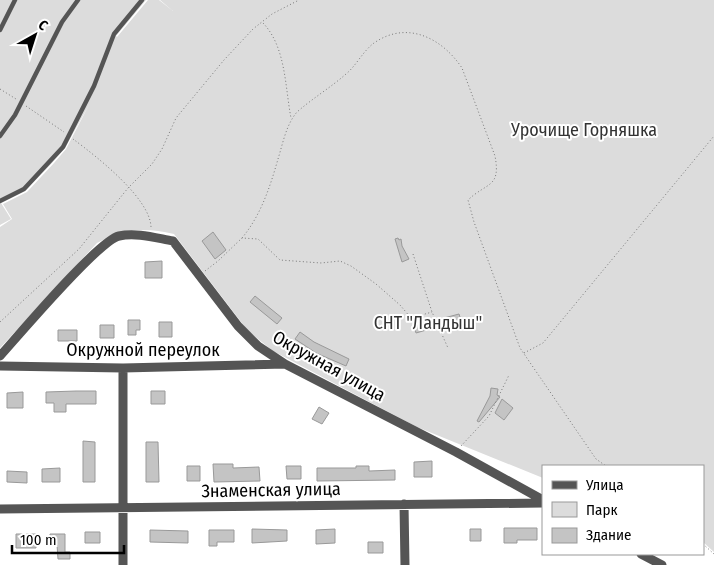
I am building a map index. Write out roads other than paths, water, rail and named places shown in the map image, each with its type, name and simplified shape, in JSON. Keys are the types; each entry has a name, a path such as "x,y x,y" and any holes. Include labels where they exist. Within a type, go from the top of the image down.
{"street":[{"name":"Окружная улица","path":"0,356 92,255 118,236 143,235 173,241 238,326 258,346 285,364 456,452 542,500"},
{"name":"Окружной переулок","path":"0,366 123,368 285,364"},
{"path":"123,368 123,565"},
{"name":"Знаменская улица","path":"0,509 542,501"},
{"path":"404,504 405,565"},
{"path":"643,555 662,565"}],"lane":[{"path":"0,30 15,0"},
{"path":"0,136 22,103 62,22 78,0"},
{"path":"0,201 24,189 63,147 94,86 114,34 142,0"}],"park label":[{"name":"Урочище Горняшка","path":"584,130"},
{"name":"СНТ \"Ландыш\"","path":"428,323"}]}
